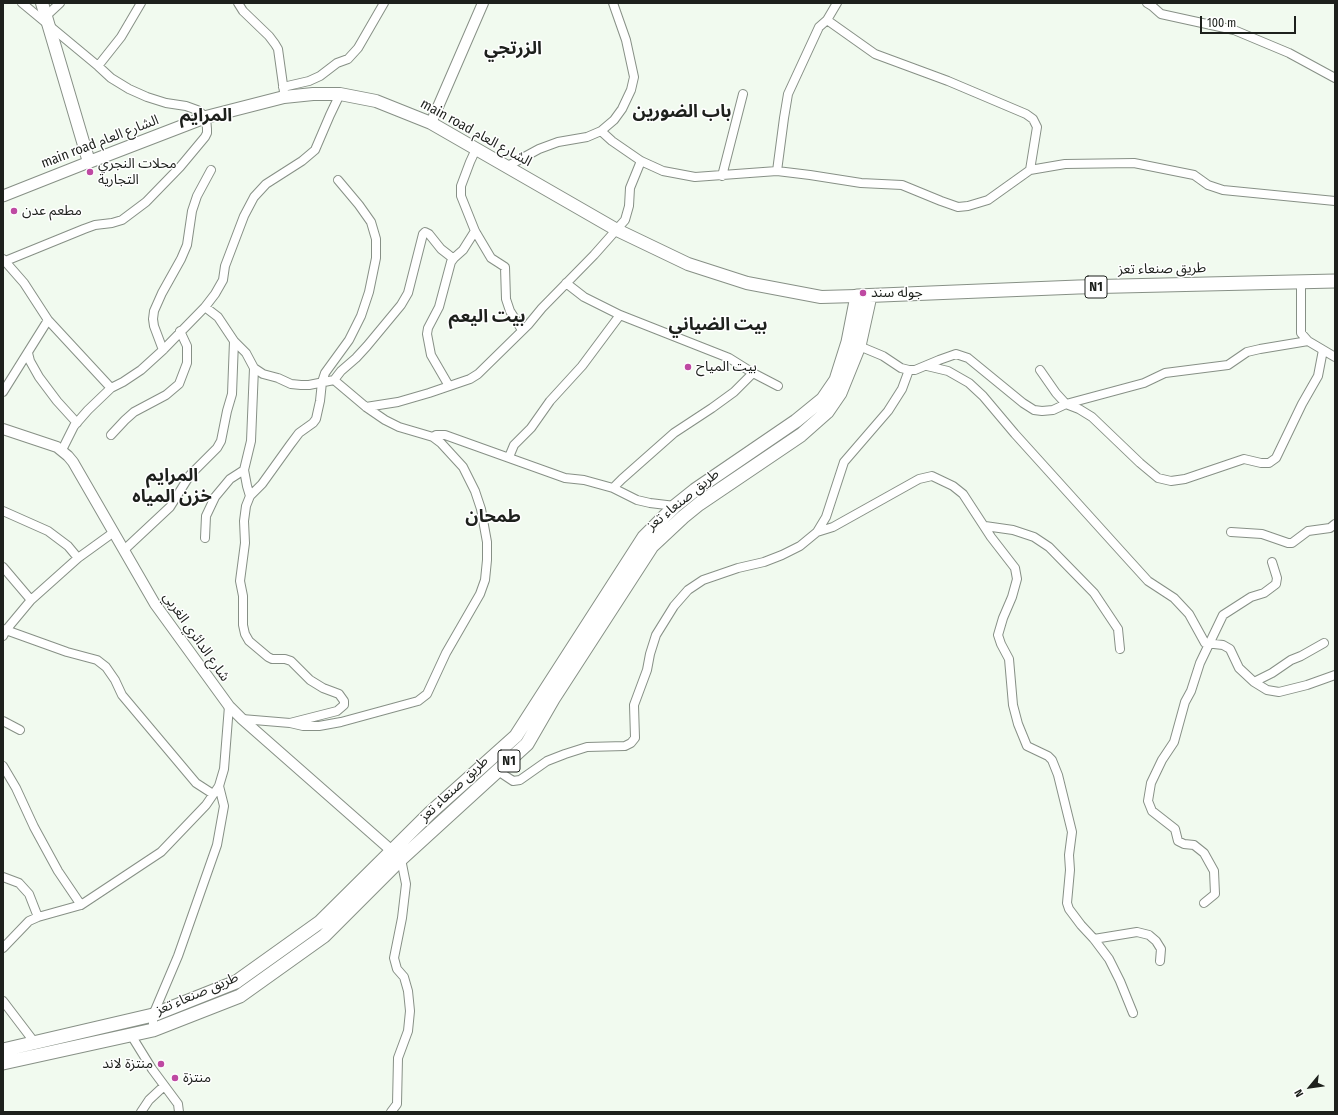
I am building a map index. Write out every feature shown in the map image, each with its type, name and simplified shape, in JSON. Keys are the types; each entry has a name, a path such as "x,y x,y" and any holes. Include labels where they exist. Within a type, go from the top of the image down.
{"highway":[{"name":"طريق صنعاء تعز","path":"863,296 1078,287 1335,281"},
{"name":"طريق صنعاء تعز","path":"3,1050 153,1015 236,982 320,922 396,855 498,771 527,744 652,546 699,504 800,435 827,412 840,393 859,346 863,296"},
{"name":"طريق صنعاء تعز","path":"3,1063 153,1030 240,996 324,936 396,855 430,813 516,736 644,537 675,506 695,490 796,421 823,399 836,380 863,296"},
{"path":"675,506 683,517"},
{"path":"35,1043 38,1056"}],"main road":[{"path":"42,3 89,162"},
{"name":"main road الشارع العام","path":"3,196 206,117 284,92 340,94 376,101 431,124 617,230 688,264 747,283 821,297 863,296"}],"street":[{"path":"22,3 48,21 111,78 129,90 166,103 186,106 197,110 206,117 207,133 180,167 146,202 122,220 84,229 4,261 24,283 48,320 111,388"},
{"path":"48,21 60,3"},
{"path":"98,66 121,37 141,3"},
{"path":"238,3 243,11 269,36 278,49 284,92 320,76 337,63 348,59 358,48 378,16 384,3"},
{"path":"431,124 483,3"},
{"path":"506,167 539,149 558,142 586,137 601,131 614,120 622,110 631,90 634,77 626,40 613,3"},
{"path":"777,171 788,94 819,27 827,20 837,3"},
{"path":"1147,3 1161,14 1234,30 1289,53 1335,78"},
{"path":"827,20 875,54 948,81 1026,114 1033,119 1037,127 1030,170"},
{"path":"62,450 77,423 88,410 111,388 141,370 163,350 215,294 222,280 233,243 244,216 254,197 266,184 302,161 315,150 340,94"},
{"path":"722,176 742,94"},
{"path":"601,131 612,141 641,161 663,171 695,177 777,171 810,174 861,183 902,185 941,202 958,207 968,206 988,200 1030,170 1065,164 1134,163 1194,175 1208,185 1223,190 1335,201"},
{"path":"476,149 460,190 460,196 475,230 491,258 505,266 506,299 510,311 522,330"},
{"path":"366,407 398,402 429,393 470,379 478,374 522,330 625,220 629,206 630,188 641,161"},
{"path":"163,350 154,326 154,311 165,287 181,259 186,245 192,211 197,196 211,170"},
{"path":"290,723 337,711 344,705 344,701 339,694 323,688 310,680 291,661 285,659 272,659 268,657 253,646 245,634 243,626 240,576 245,543 244,520 246,506 250,496 267,478 294,439 316,419 322,382 329,366 349,340 361,316 369,292 376,258 376,239 371,222 338,180"},
{"path":"449,386 431,355 426,334 439,307 451,262 463,250 475,230"},
{"path":"205,306 218,317 234,340 246,353 254,368 263,374 278,378 291,384 309,385 334,380 341,371 356,358 401,305 408,293 423,234 425,232 441,249 454,258"},
{"path":"1301,282 1301,333 1308,341 1335,357"},
{"path":"566,283 584,297 620,315 729,358 778,386"},
{"path":"508,457 514,445 531,428 550,401 582,366 620,315"},
{"path":"3,392 48,320"},
{"path":"111,435 124,420 134,412 166,395 179,384 187,355 187,346 180,331"},
{"path":"124,550 170,507 190,475 217,448 221,441 232,394 234,340"},
{"path":"859,346 883,356 902,368 909,370 915,370 927,366 956,354 968,358 1009,392 1034,410 1042,411 1053,410 1066,404 1144,383 1165,373 1228,365 1247,352 1260,348 1308,341"},
{"path":"1040,370 1056,393 1066,404 1079,409 1092,417 1140,463 1158,478 1171,481 1185,479 1244,459 1260,463 1269,463 1276,458 1302,404 1318,376 1323,350"},
{"path":"28,353 30,361 39,377 57,401 77,423"},
{"path":"927,366 948,371 969,383 983,396 1020,440 1148,581 1174,598 1189,614 1205,643 1223,645 1230,649 1239,668 1254,682 1267,690 1279,692 1307,686 1335,675"},
{"path":"250,496 244,470 251,441 254,368"},
{"path":"498,771 513,781 520,780 548,761 565,754 587,747 626,746 631,743 635,738 634,705 647,670 650,654 656,635 674,606 688,590 702,580 738,568 764,562 782,555 800,546 817,532 826,517 844,462 888,411 902,389 909,370"},
{"path":"613,488 674,433 734,392 753,373"},
{"path":"242,719 290,723 303,726 319,726 341,722 408,705 418,701 427,694 440,670 446,653 480,594 485,580 488,542 481,509 475,491 463,467 448,450 432,437 399,427 385,420 366,407 334,380"},
{"name":"شارع الدائري الغربي","path":"3,429 52,445 62,450 73,462 155,604 229,706 396,855"},
{"path":"432,437 436,435 445,435 565,478 584,480 613,488 637,500 675,506"},
{"path":"205,538 206,516 215,496 230,479 244,470"},
{"path":"817,532 833,527 919,479 932,476 953,486 963,494 985,526 990,537 1014,568 1017,579 998,635 1009,659 1014,705 1018,724 1027,746 1048,756 1052,760 1058,775 1072,832 1069,855 1070,870 1067,903 1081,925 1094,938 1112,965 1133,1013"},
{"path":"3,512 48,531 68,546 78,558"},
{"path":"1230,532 1262,534 1292,543 1308,531 1330,528 1335,524"},
{"path":"985,526 1020,532 1034,537 1049,547 1094,593 1118,629 1120,649"},
{"path":"114,532 78,558 31,600 4,632 97,660 106,668 115,680 122,695 196,783 213,794"},
{"path":"1204,903 1215,894 1214,871 1204,853 1199,848 1194,845 1184,844 1178,841 1175,829 1152,811 1148,801 1151,783 1162,760 1174,742 1185,702 1209,644 1220,624 1223,615 1250,597 1264,593 1276,584 1277,578 1272,562"},
{"path":"3,567 31,600"},
{"path":"1254,682 1272,673 1291,660 1324,643"},
{"path":"3,948 29,921 38,917 81,906 161,852 206,805 218,786 224,769 229,706"},
{"path":"3,721 20,730"},
{"path":"3,766 16,788 58,871 81,906"},
{"path":"153,1030 153,1015 178,956 217,845 224,806 218,786"},
{"path":"391,1112 397,1104 398,1058 408,1031 410,1011 408,991 404,977 397,969 394,958 402,918 406,884 396,855"},
{"path":"3,877 19,883 29,894 38,917"},
{"path":"1094,938 1137,932 1149,935 1156,940 1161,949 1160,961"},
{"path":"3,1001 35,1043"},
{"path":"131,1036 152,1070 178,1104 179,1112"},
{"path":"141,1112 148,1100 164,1086"}],"place":[{"name":"محلات النجري التجارية","path":"90,172"},
{"name":"مطعم عدن","path":"14,211"},
{"name":"جوله سند","path":"863,293"},
{"name":"بيت المياح","path":"688,367"},
{"name":"منتزة لاند","path":"161,1064"},
{"name":"منتزة","path":"175,1078"}],"district":[{"name":"الزرتجي","path":"513,49"},
{"name":"باب الضورين","path":"682,112"},
{"name":"المرايم","path":"206,116"},
{"name":"بيت اليعم","path":"487,317"},
{"name":"بيت الضياني","path":"718,325"},
{"name":"المرايم خزن المياه","path":"172,486"},
{"name":"طمحان","path":"493,517"}]}
